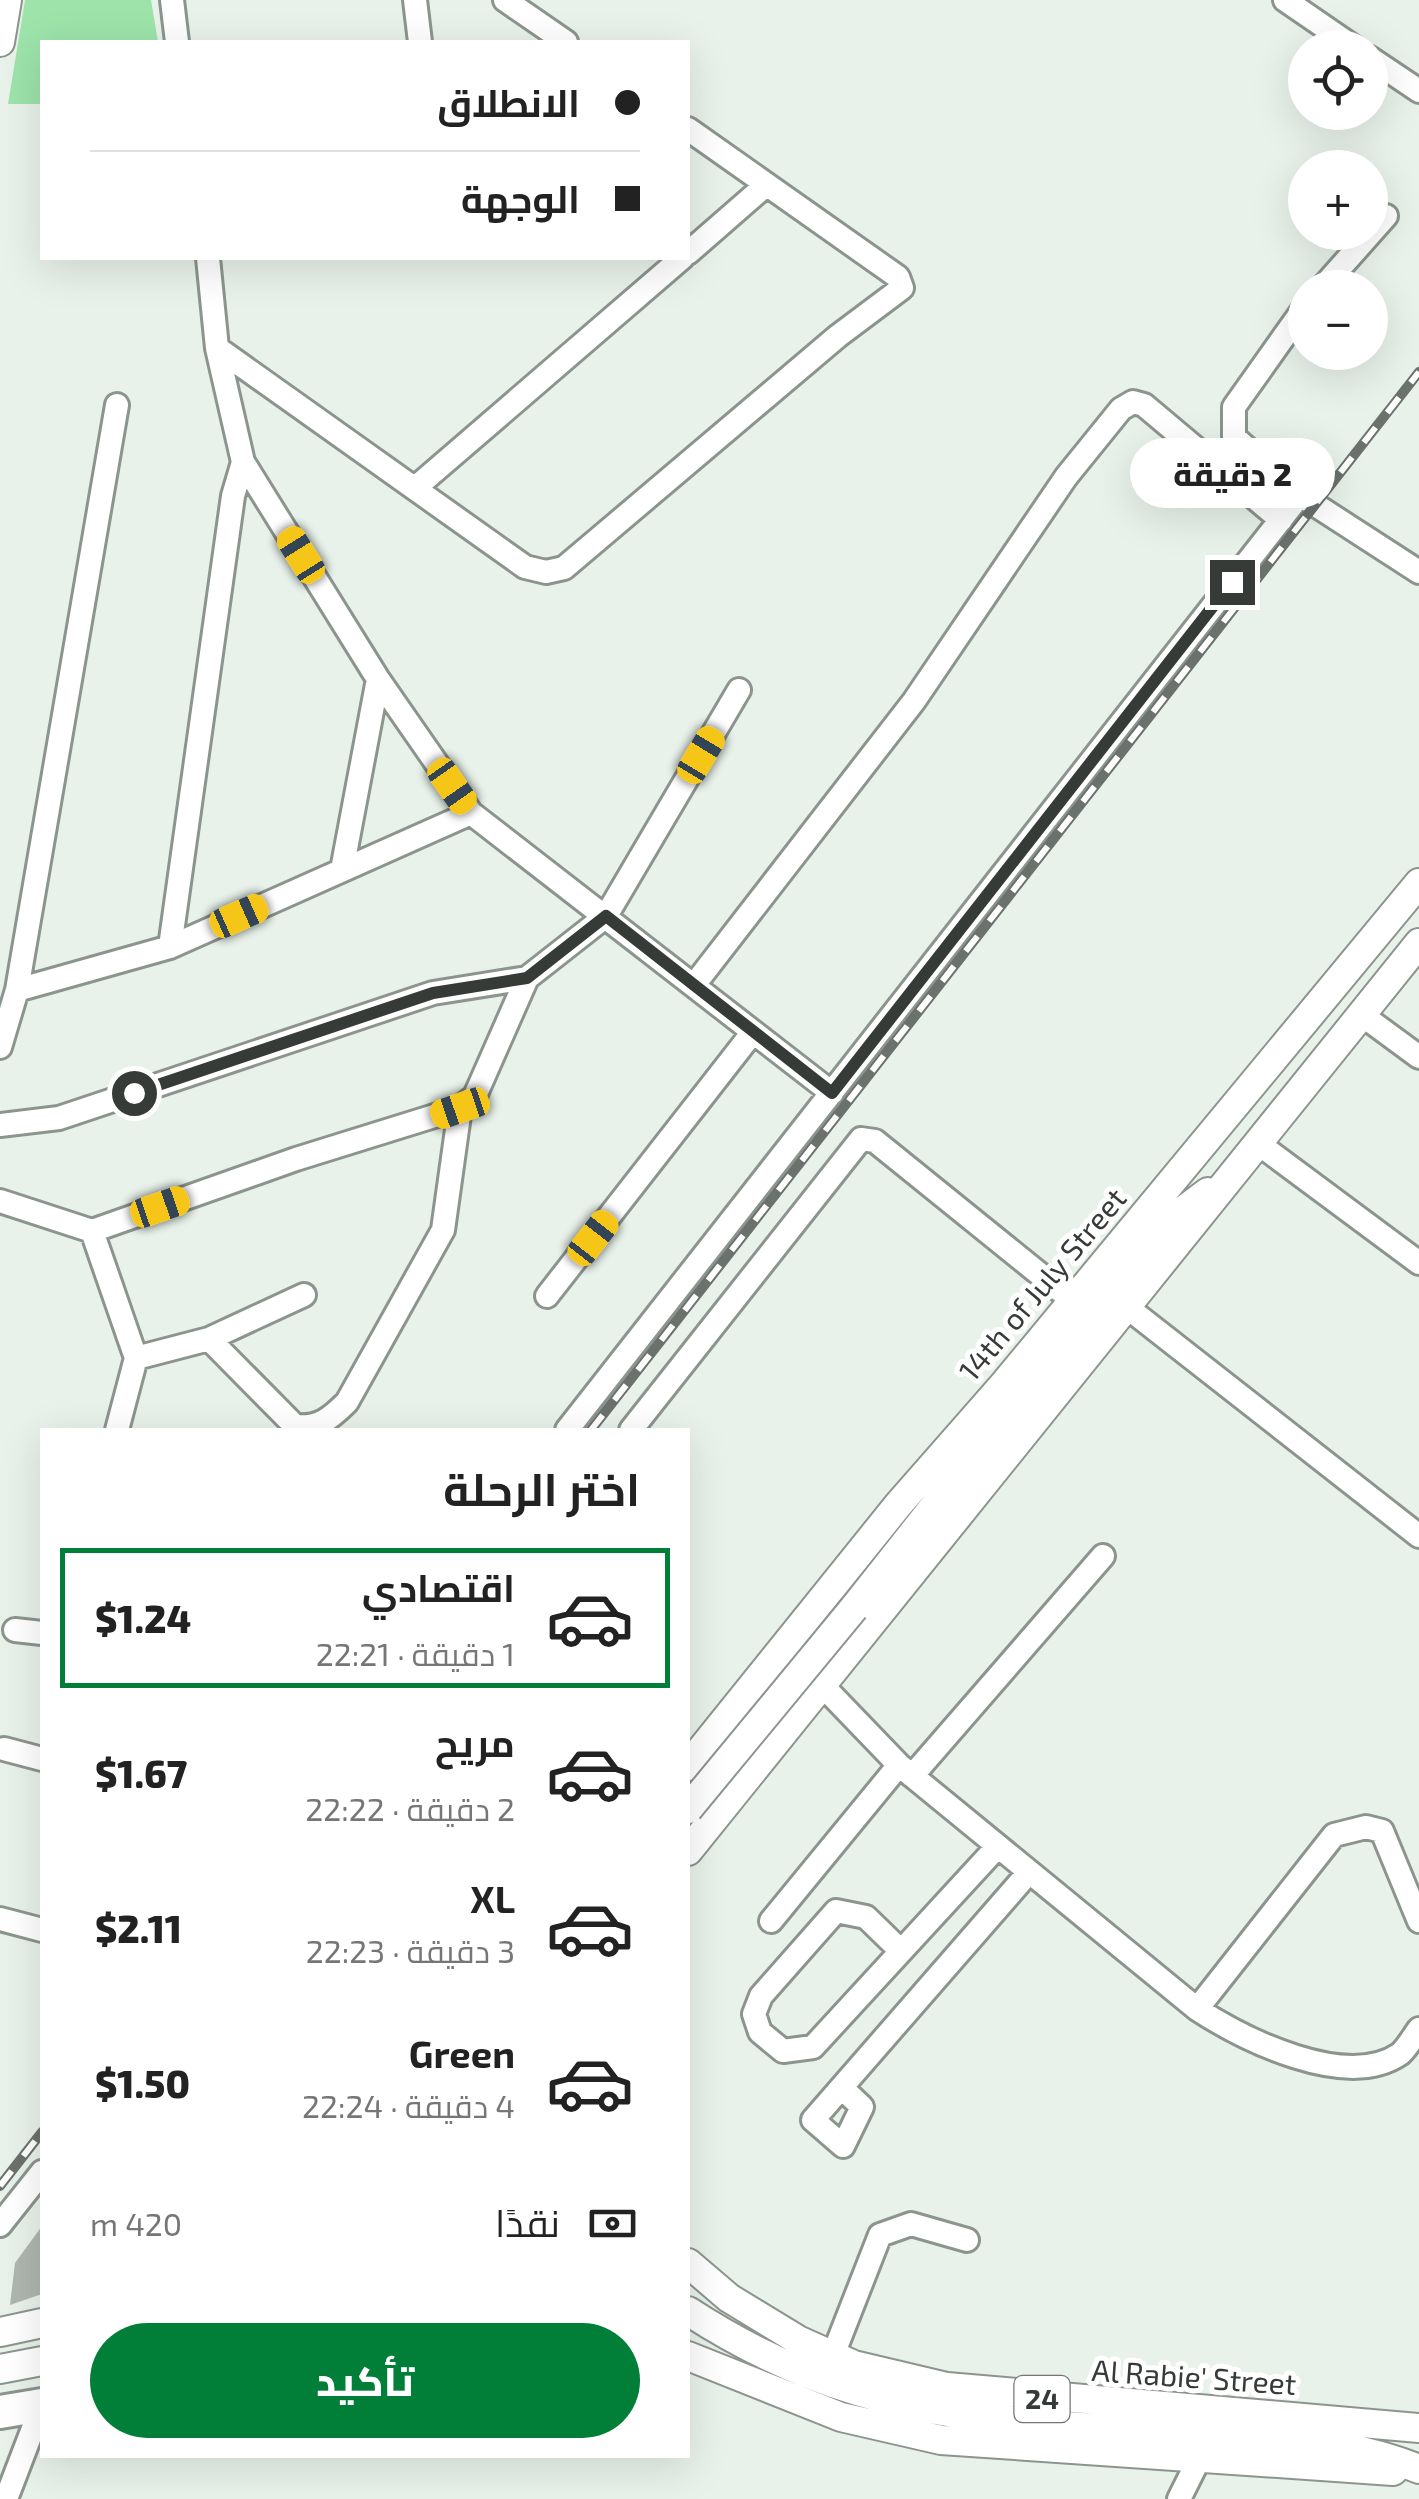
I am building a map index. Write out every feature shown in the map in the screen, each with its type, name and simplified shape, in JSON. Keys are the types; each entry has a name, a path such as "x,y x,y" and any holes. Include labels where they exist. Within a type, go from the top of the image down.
{"highway":[{"path":"0,2412 40,2405"}],"main road":[{"path":"0,42 7,0"},
{"name":"14th of July Street","path":"690,1764 898,1505 1073,1301 1419,883"},
{"path":"690,1847 1419,943"},
{"path":"690,1808 854,1608 1128,1261 1164,1224 1228,1181"},
{"path":"718,1729 730,1728 743,1734 755,1746 758,1762"},
{"name":"Al Rabie' Street","path":"690,2265 769,2324 832,2355 900,2377 1000,2395 1419,2428"},
{"path":"692,2314 794,2368 896,2406 1053,2426 1328,2444 1419,2470"},
{"path":"0,2332 40,2322"},
{"name":"24","path":"690,2357 841,2417 898,2432 984,2446 1198,2461 1419,2470"},
{"path":"0,2369 40,2361"}],"street":[{"path":"172,0 177,40"},
{"path":"415,0 420,40"},
{"path":"506,0 563,40"},
{"path":"1285,0 1329,30"},
{"path":"1388,67 1414,79"},
{"path":"217,348 525,567 546,572 564,568 838,336 902,288 898,277 690,130"},
{"path":"690,251 766,185"},
{"path":"1338,270 1356,250"},
{"path":"208,260 217,348 243,462 378,679 471,812 832,1093"},
{"path":"414,488 679,260"},
{"path":"1288,330 1234,407 1231,424 1244,449 1300,496 1419,572"},
{"path":"694,985 914,701 1066,477 1122,409 1133,402 1144,405 1281,520"},
{"path":"0,1048 17,990 117,405"},
{"path":"170,947 234,496 243,462"},
{"path":"569,1428 1300,496"},
{"path":"342,870 378,679"},
{"path":"0,1201 92,1232 296,1159 460,1108 476,1096 527,978 606,916 739,690"},
{"path":"17,990 170,947 471,812"},
{"path":"0,1125 59,1118 433,993 527,978"},
{"path":"1362,1015 1419,1057"},
{"path":"547,1296 753,1032"},
{"path":"208,1338 295,1426 314,1428 331,1417 347,1402 443,1230 460,1108"},
{"path":"633,1428 861,1140 875,1140 1073,1301"},
{"path":"1259,1144 1419,1263"},
{"path":"92,1232 136,1358 118,1428"},
{"path":"136,1358 208,1338 304,1296"},
{"path":"1128,1308 1419,1536"},
{"path":"772,1921 1104,1556"},
{"path":"16,1630 40,1633"},
{"path":"822,1685 906,1771 1197,2009 1244,2040 1287,2054 1343,2065 1378,2062 1401,2053 1419,2030"},
{"path":"4,1749 40,1758"},
{"path":"1197,2009 1334,1834 1346,1829 1382,1831 1419,1921"},
{"path":"901,1951 866,1917 836,1912 761,1996 754,2014 760,2032 782,2051 812,2047 901,1951 998,1846"},
{"path":"842,2088 1029,1872"},
{"path":"0,1919 40,1929"},
{"path":"0,2225 40,2175"},
{"path":"832,2355 880,2236 912,2224 968,2240"},
{"path":"6,2499 40,2410"},
{"path":"1179,2499 1198,2461"}],"green space":[{"path":"25,0 151,0 158,40 40,40 40,104 8,104"}],"building":[{"path":"40,2229 40,2295 10,2305 15,2263"}],"railway":[{"path":"593,1428 1419,372"},
{"path":"0,2186 40,2135"}],"route":[{"path":"134,1093 433,993 527,978 606,916 832,1093 1232,582"}]}
